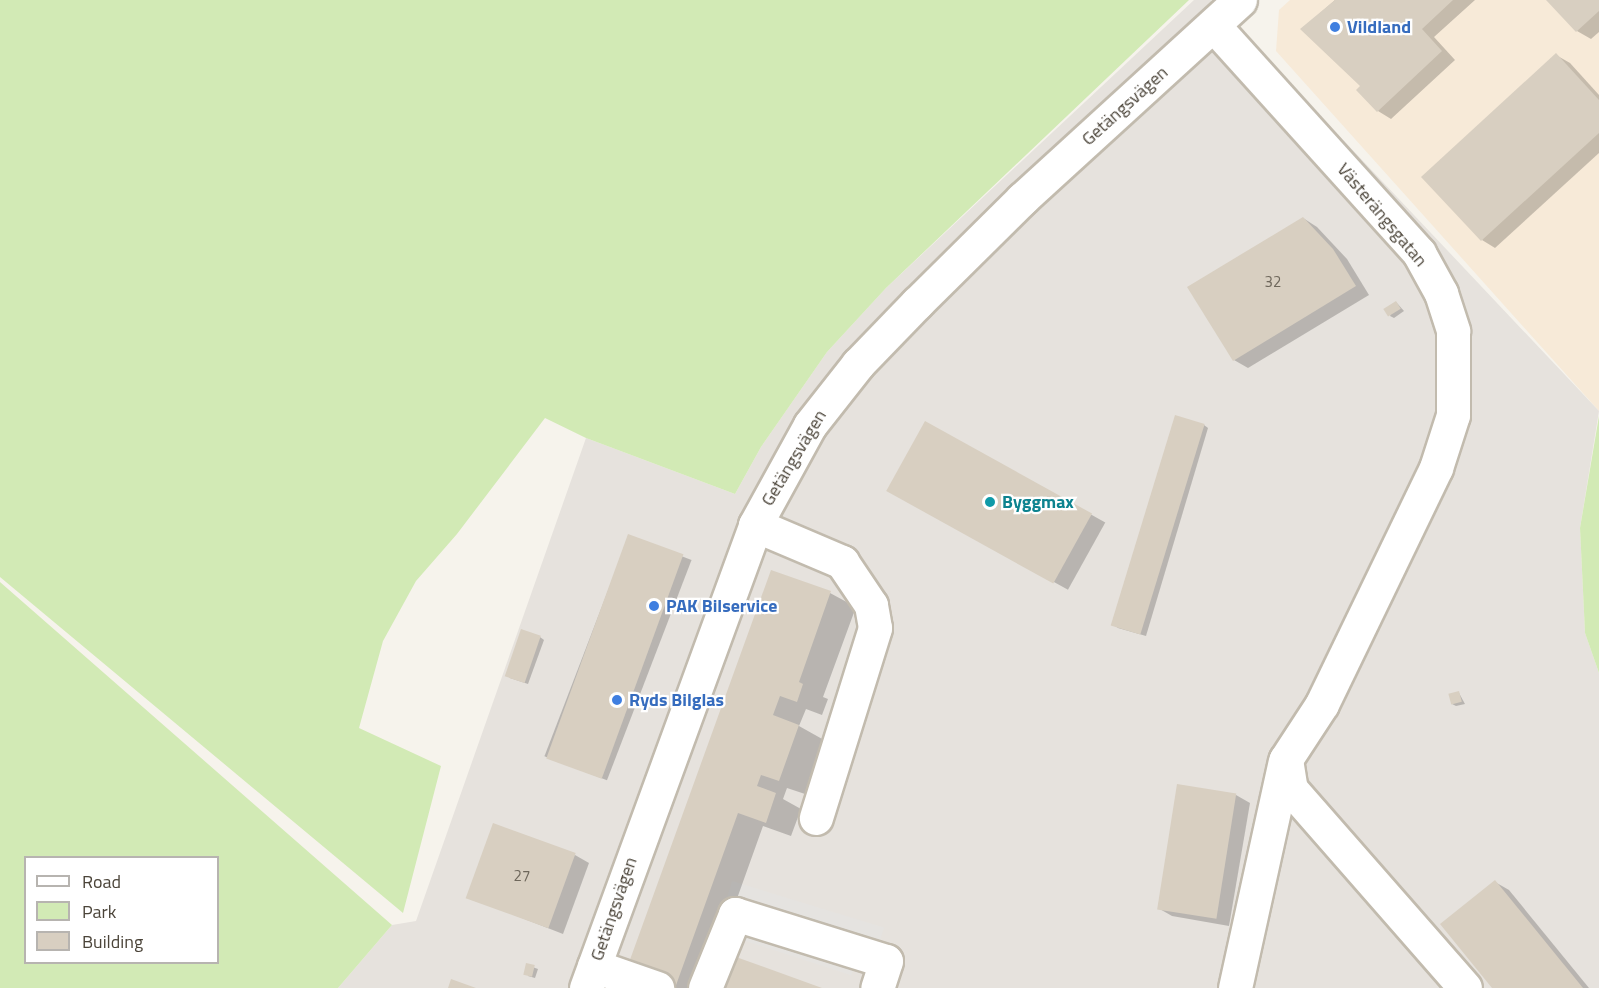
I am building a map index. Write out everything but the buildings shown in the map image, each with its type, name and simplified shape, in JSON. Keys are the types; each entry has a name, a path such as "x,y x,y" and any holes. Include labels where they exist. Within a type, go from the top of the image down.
{"street":[{"name":"Getängsvägen","path":"590,977 755,525 810,425 858,364 1022,199 1240,0"},
{"name":"Västerängsgatan","path":"1214,26 1419,253 1441,294 1453,332 1453,415 1436,468 1322,704 1286,759"},
{"path":"755,525 842,562 871,604 875,628 816,818"},
{"path":"1235,988 1286,759"},
{"path":"1286,759 1291,789 1466,988"},
{"path":"705,988 735,914 886,962 877,988"},
{"path":"590,977 657,988"}],"shaded area":[{"path":"1194,0 1211,0 1599,411 1580,528 1585,633 1599,673 1599,988 338,988 392,925 416,921 586,438 735,494 761,447 827,352 886,288"},
{"path":"1290,0 1599,0 1599,411 1276,51 1279,10"},
{"path":"732,881 884,927 877,951 725,905"},
{"path":"742,923 856,960 851,975 737,938"}],"green space":[{"path":"0,0 1189,0 886,288 827,352 761,447 735,494 586,438 545,418 457,534 416,581 383,641 359,728 441,766 403,913 0,577"},
{"path":"1599,416 1599,673 1585,633 1580,528"},
{"path":"0,582 392,925 338,988 0,988"}],"place":[{"name":"Vildland","path":"1335,27"},
{"name":"Byggmax","path":"990,502"},
{"name":"PAK Bilservice","path":"654,606"},
{"name":"Ryds Bilglas","path":"617,700"}]}
